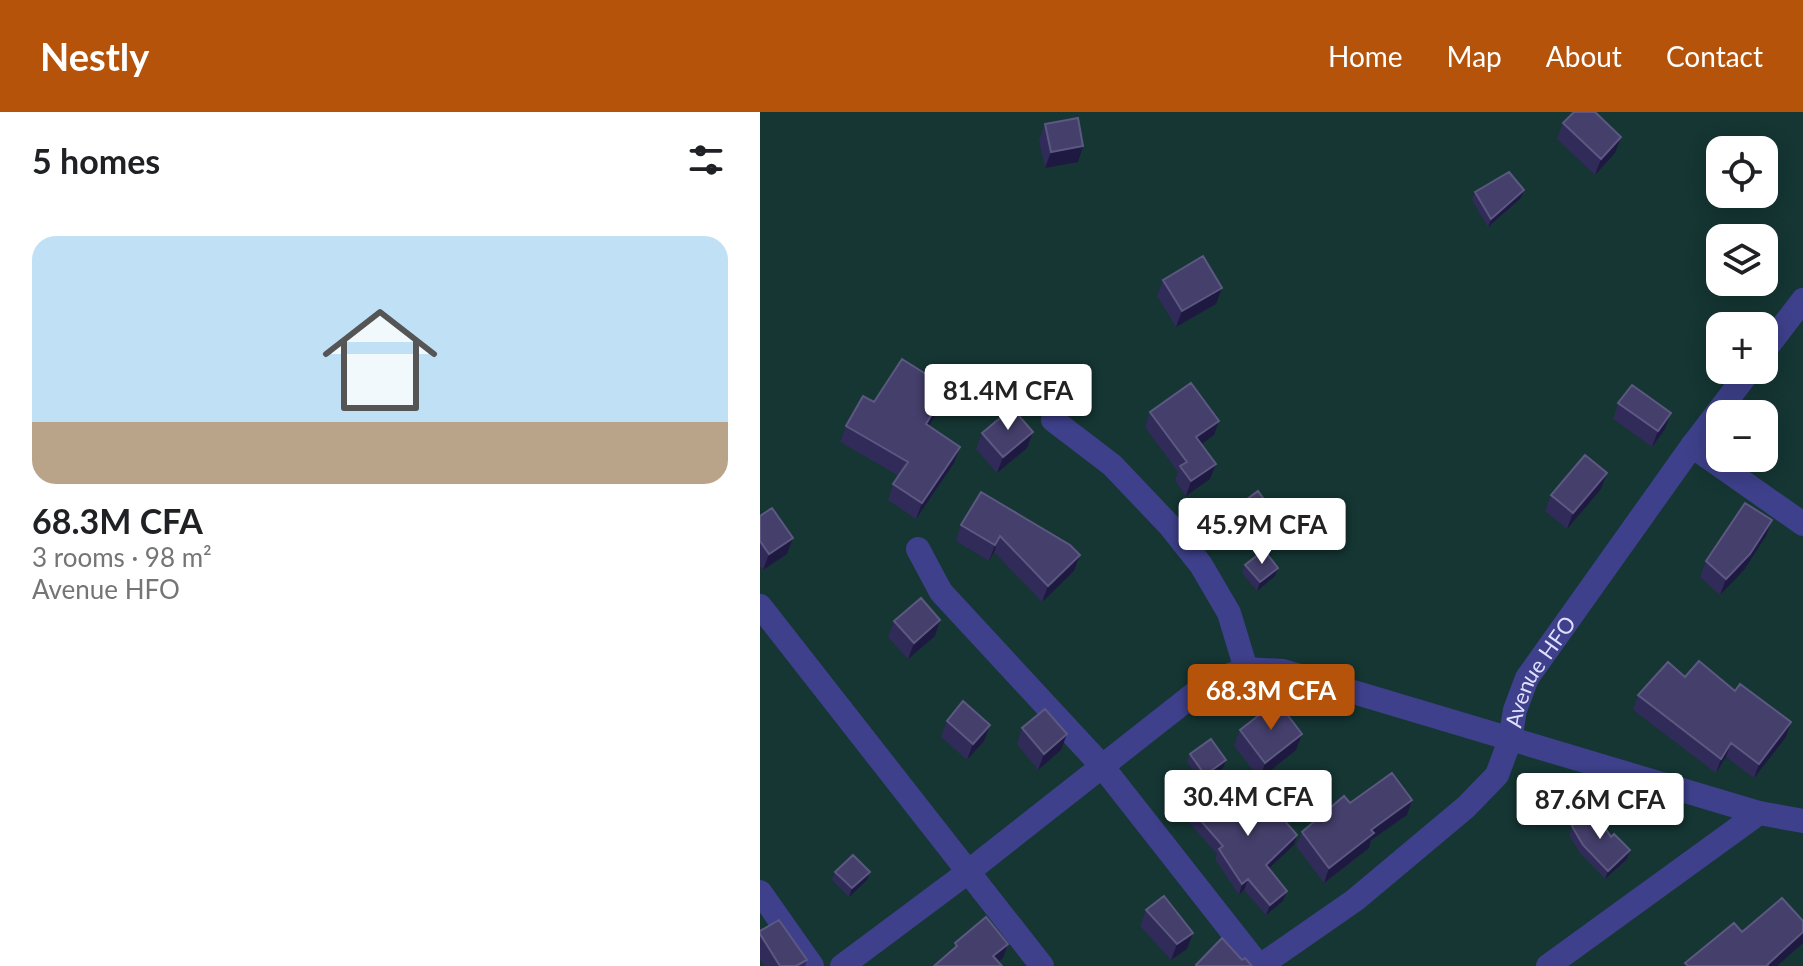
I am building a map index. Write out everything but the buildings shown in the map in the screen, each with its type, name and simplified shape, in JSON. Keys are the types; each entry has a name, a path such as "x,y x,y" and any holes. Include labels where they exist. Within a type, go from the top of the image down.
{"street":[{"path":"1778,333 1803,300"},
{"name":"Avenue HFO","path":"1260,966 1355,900 1466,807 1497,775 1527,678 1739,384"},
{"path":"1053,420 1112,465 1170,526 1201,565 1229,613 1246,669"},
{"path":"1692,446 1803,524"},
{"path":"918,549 941,592 1102,766 1260,966"},
{"path":"760,606 1042,966"},
{"path":"842,966 1208,683 1246,669 1283,671 1759,813 1803,821"},
{"path":"1548,966 1759,813"},
{"path":"760,892 812,966"}],"green space":[{"path":"760,112 1803,112 1803,966 760,966"}]}
